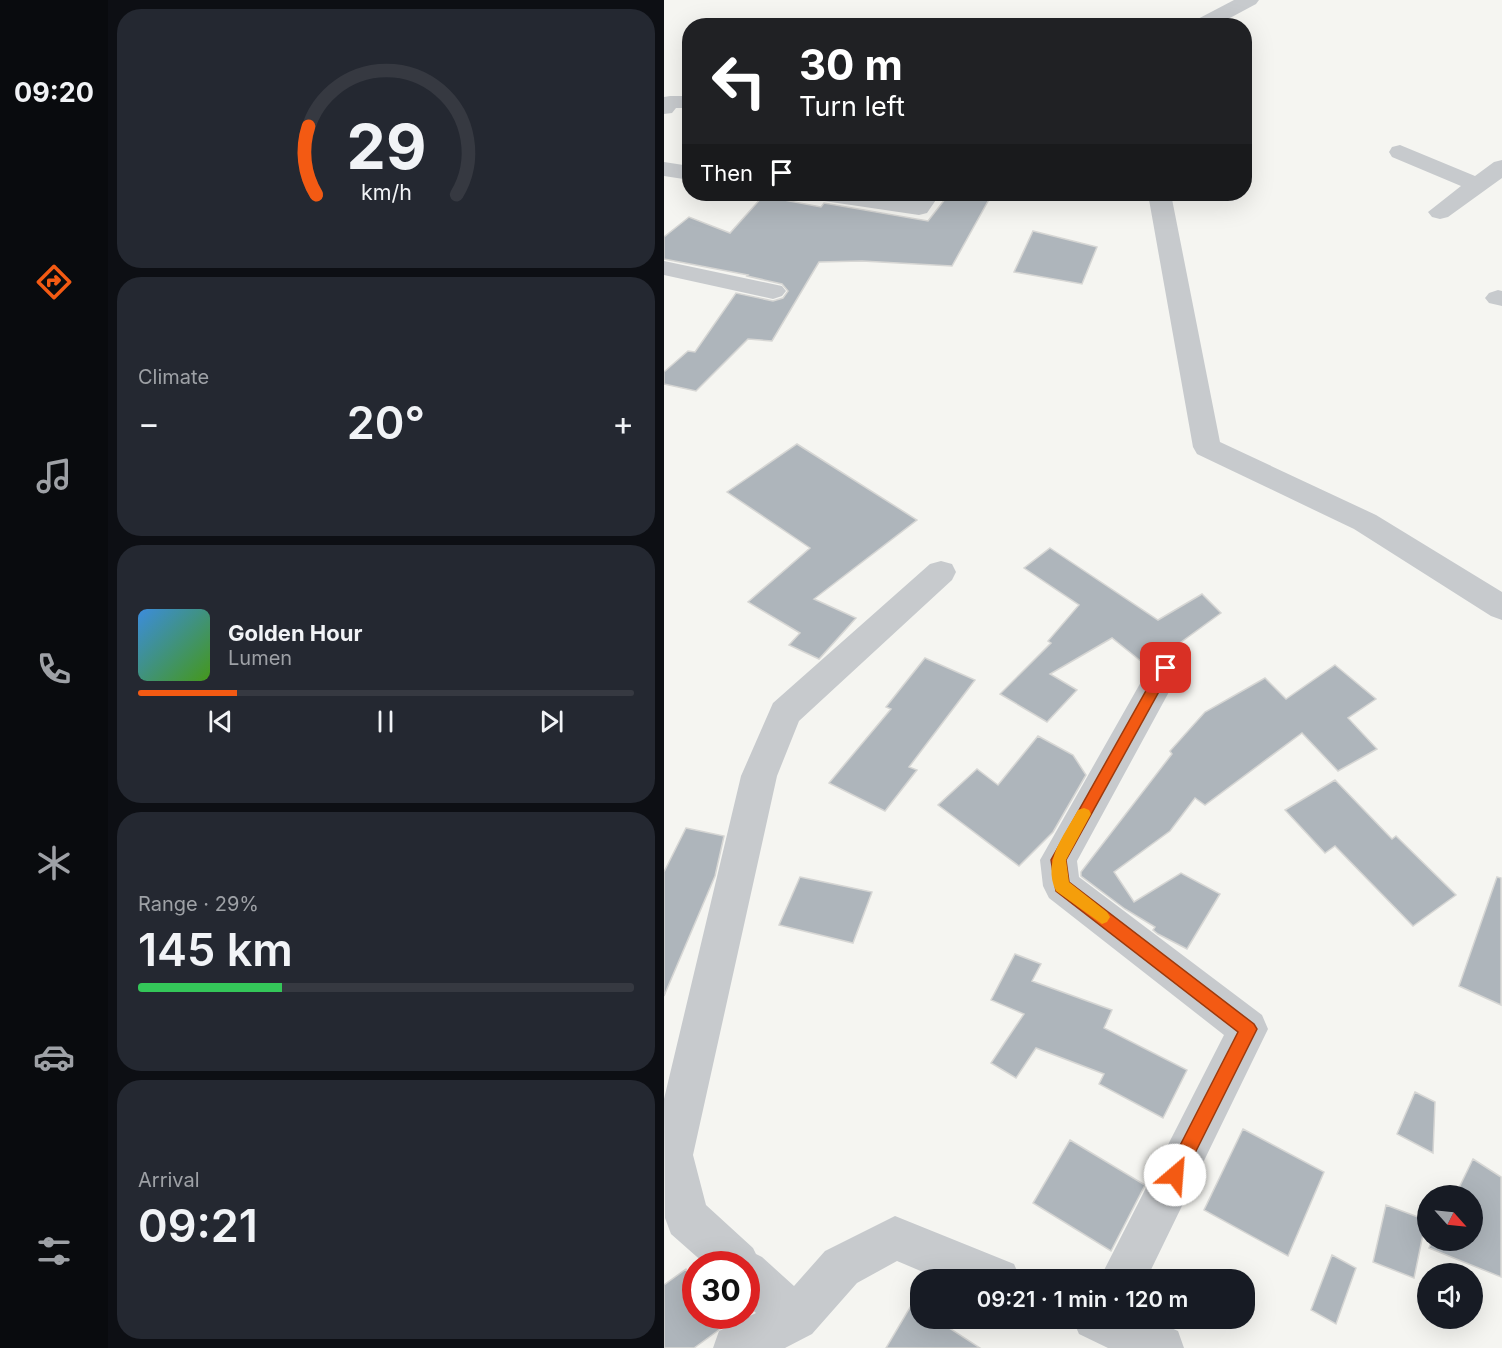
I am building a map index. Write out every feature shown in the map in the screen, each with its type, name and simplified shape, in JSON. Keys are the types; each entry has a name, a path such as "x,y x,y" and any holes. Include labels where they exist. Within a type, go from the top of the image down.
{"street":[{"path":"1214,18 1249,0"},
{"path":"664,108 670,102 682,102"},
{"path":"1400,152 1477,185"},
{"path":"1440,212 1501,167"},
{"path":"664,169 682,172"},
{"path":"872,201 919,208 924,201"},
{"path":"1160,201 1207,447 1364,522 1501,608"},
{"path":"664,268 773,291"},
{"path":"724,1251 687,1218 672,1155 759,776 785,713 941,572"},
{"path":"1128,1269 1248,1029 1062,886 1058,860 1166,668"},
{"path":"736,1348 796,1318 841,1267 895,1238 971,1269"},
{"path":"760,1286 796,1318"},
{"path":"1121,1329 1161,1348"}],"building":[{"path":"759,201 789,201 821,207 824,203 928,221 944,201 988,201 952,266 862,261 819,262 772,341 748,339 696,391 664,384 664,372 688,351 695,352 736,293 773,301 783,298 788,291 782,284 748,275 664,259 664,237 689,217 730,233"},
{"path":"1033,231 1097,247 1082,284 1014,272"},
{"path":"797,444 917,520 814,599 856,618 819,659 789,645 800,633 748,602 810,548 727,492"},
{"path":"1050,548 1158,620 1202,594 1221,613 1166,653 1153,657 1147,666 1112,638 1050,674 1077,690 1047,722 1000,694 1051,643 1048,641 1079,605 1024,568"},
{"path":"925,658 975,680 909,767 917,770 885,811 829,783 891,709 886,707"},
{"path":"1335,665 1376,699 1348,718 1377,749 1338,771 1302,733 1205,805 1195,798 1170,831 1114,872 1134,902 1181,873 1220,894 1187,949 1158,934 1153,930 1155,927 1125,909 1081,876 1081,872 1172,754 1170,751 1205,712 1265,678 1286,699"},
{"path":"1038,736 1073,755 1086,775 1053,832 1019,866 938,805 977,769 998,785"},
{"path":"1335,780 1392,839 1396,836 1456,895 1413,926 1335,846 1325,853 1285,810"},
{"path":"686,828 724,836 715,876 664,996 664,872"},
{"path":"800,877 872,892 853,943 779,925"},
{"path":"1497,877 1501,878 1501,1005 1459,986"},
{"path":"1015,954 1041,964 1032,981 1112,1010 1104,1028 1187,1070 1163,1118 1099,1084 1104,1074 1036,1048 1016,1078 991,1063 1024,1014 991,1000"},
{"path":"1415,1092 1435,1102 1433,1153 1397,1134"},
{"path":"1243,1129 1324,1172 1288,1256 1204,1210"},
{"path":"1070,1140 1145,1185 1111,1251 1033,1203"},
{"path":"1473,1159 1501,1177 1501,1277 1483,1270 1483,1263 1466,1263 1436,1251 1483,1251 1483,1185 1460,1185"},
{"path":"1386,1205 1417,1217 1417,1251 1420,1251 1414,1278 1373,1262"},
{"path":"1332,1255 1356,1268 1336,1324 1311,1310"},
{"path":"682,1272 682,1329 720,1329 694,1348 664,1348 664,1285"},
{"path":"910,1307 910,1329 951,1329 980,1348 886,1348"}],"slow traffic":[{"path":"1084,814 1058,860 1062,886 1102,917"}],"route":[{"path":"1166,668 1058,860 1062,886 1248,1029 1175,1175"}]}
